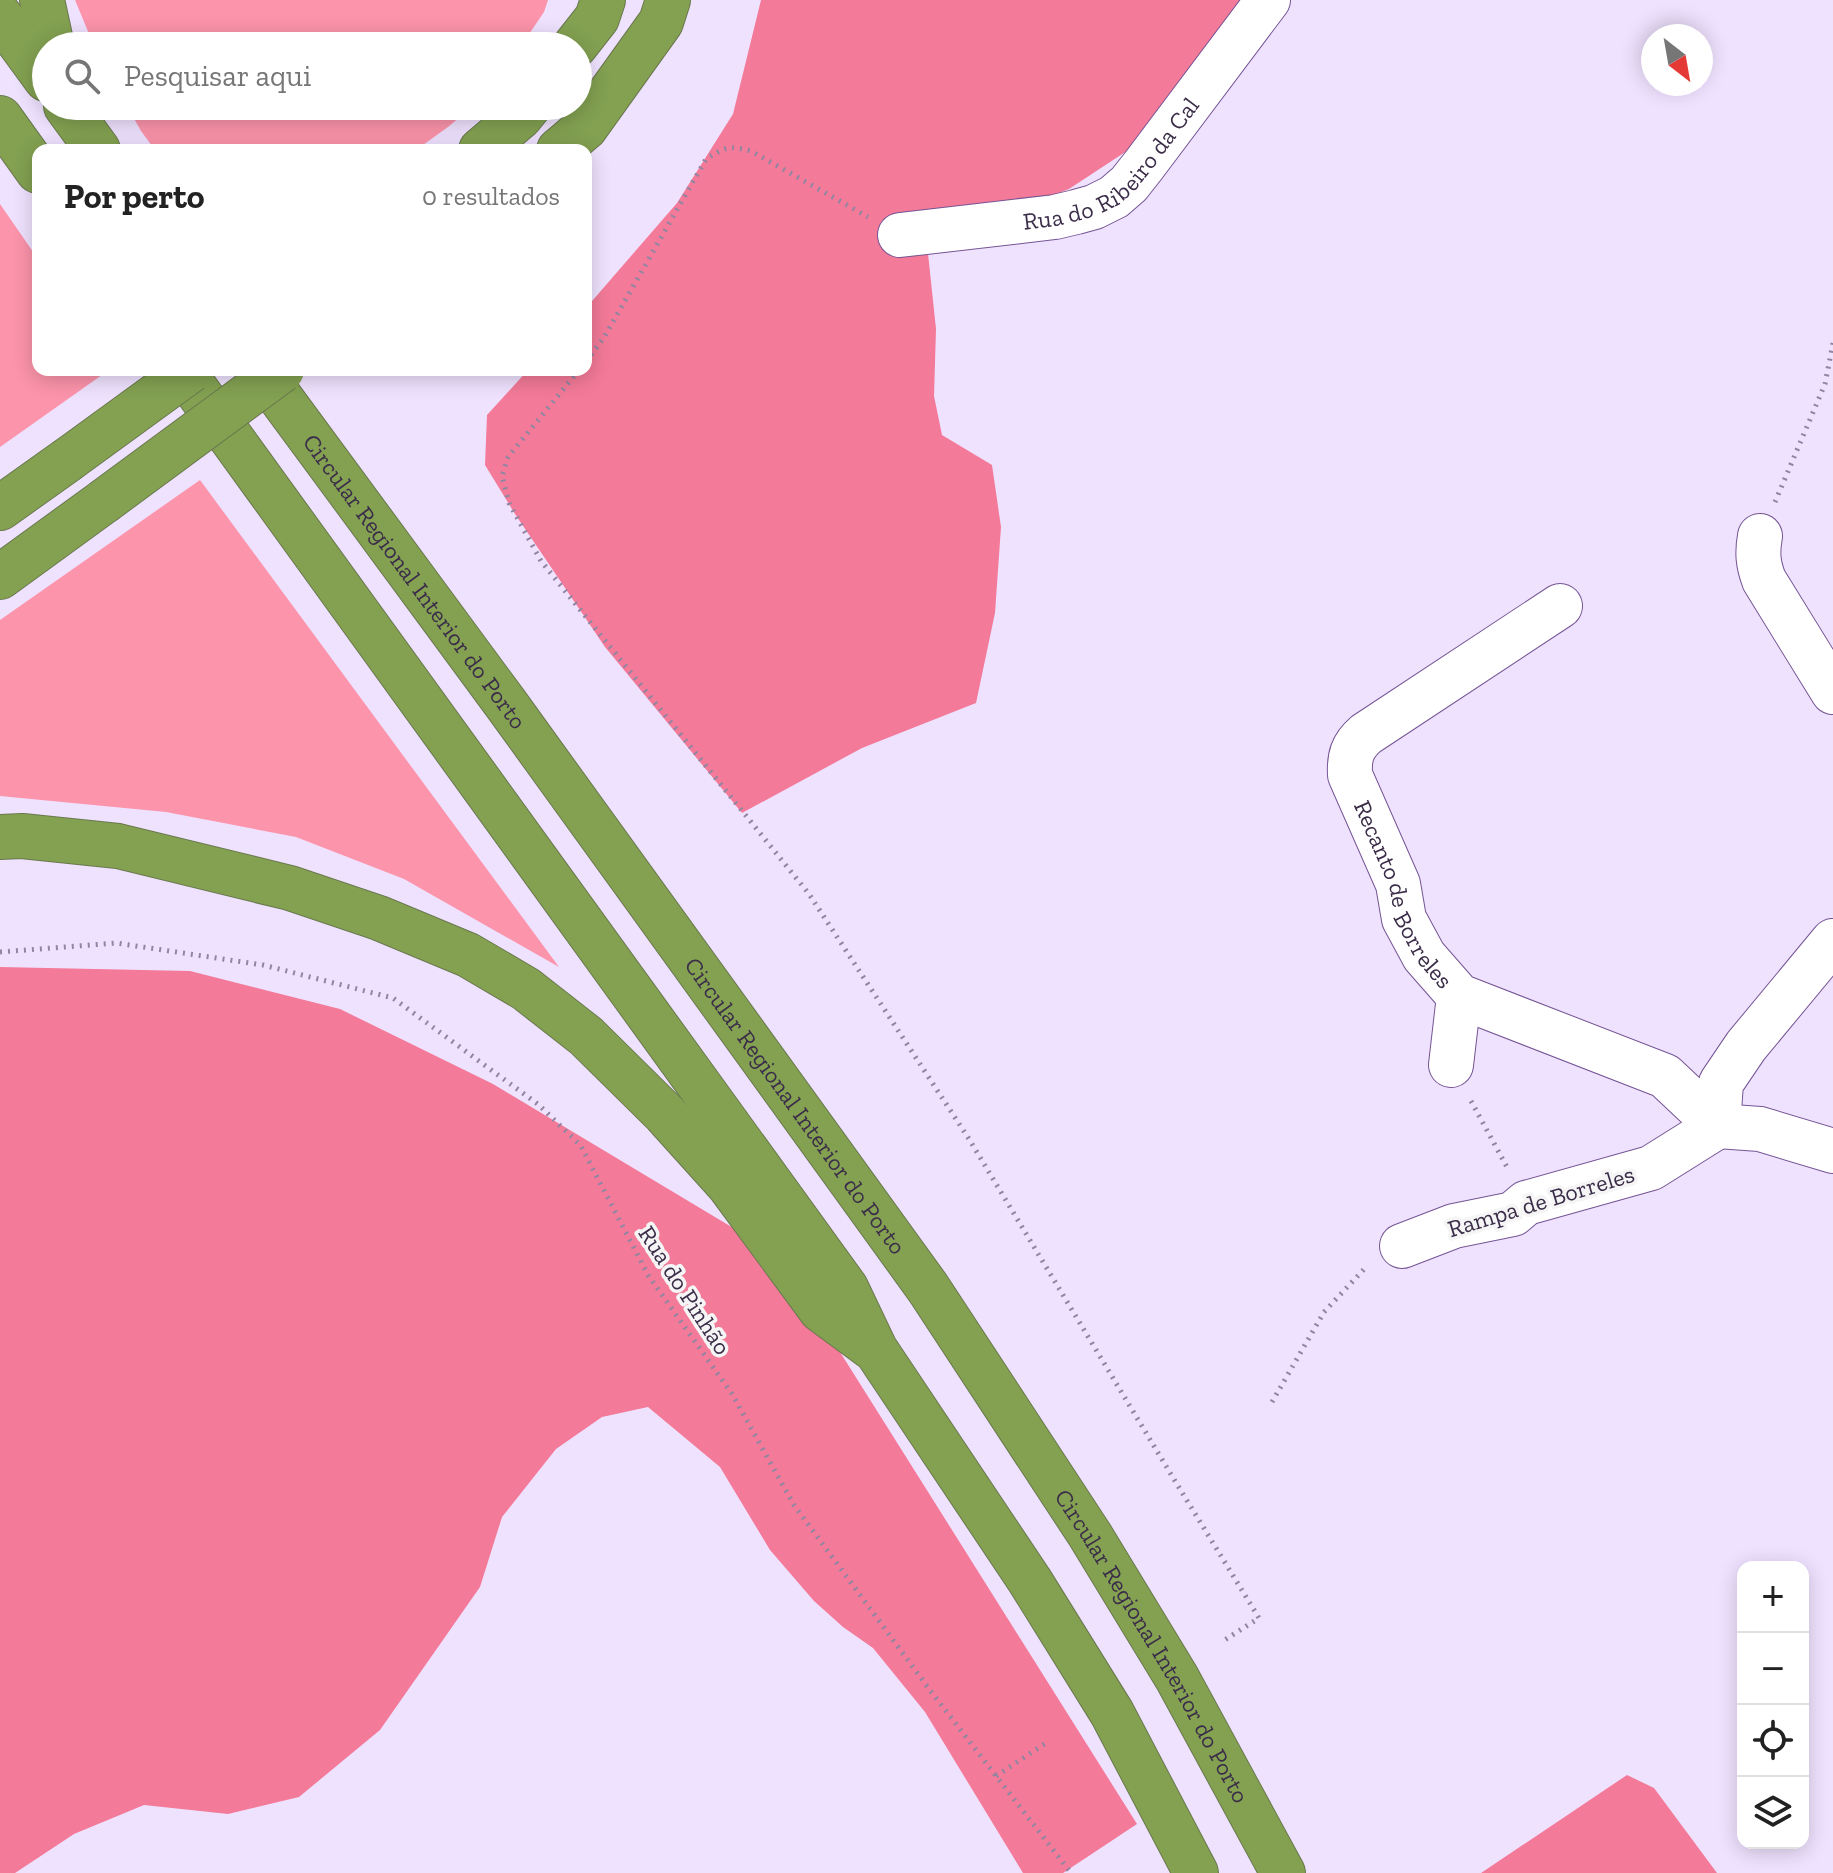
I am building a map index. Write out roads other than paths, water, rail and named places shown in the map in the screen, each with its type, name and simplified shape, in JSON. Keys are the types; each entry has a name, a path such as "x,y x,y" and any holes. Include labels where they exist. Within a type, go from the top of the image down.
{"highway":[{"path":"42,0 49,32"},
{"path":"586,32 597,18 603,0"},
{"path":"592,118 661,22 668,0"},
{"path":"0,16 32,60"},
{"path":"0,118 32,163"},
{"path":"76,120 94,144"},
{"path":"488,144 516,120"},
{"path":"566,144 591,120"},
{"path":"0,508 183,376"},
{"path":"186,376 846,1288 875,1349 1030,1581 1112,1713 1196,1873"},
{"name":"Circular Regional Interior do Porto","path":"264,376 928,1288 1090,1535 1177,1678 1283,1873"},
{"path":"0,577 274,376"},
{"path":"0,837 22,836 118,846 290,888 379,918 468,955 515,982 586,1036 665,1114 729,1185 821,1310 875,1349"}],"street":[{"name":"Rua do Ribeiro da Cal","path":"900,235 1055,217 1094,207 1114,197 1144,165 1268,0"},
{"path":"1760,536 1758,565 1764,580 1833,692"},
{"name":"Recanto de Borreles","path":"1560,606 1366,734 1351,752 1349,763 1353,785 1398,884 1404,919 1424,956 1459,996 1665,1076 1718,1126"},
{"path":"1833,941 1746,1046 1721,1083 1718,1126 1760,1129 1833,1151"},
{"path":"1451,1065 1459,996"},
{"name":"Rampa de Borreles","path":"1402,1246 1454,1226 1513,1214 1526,1203 1651,1168 1718,1126"}]}
